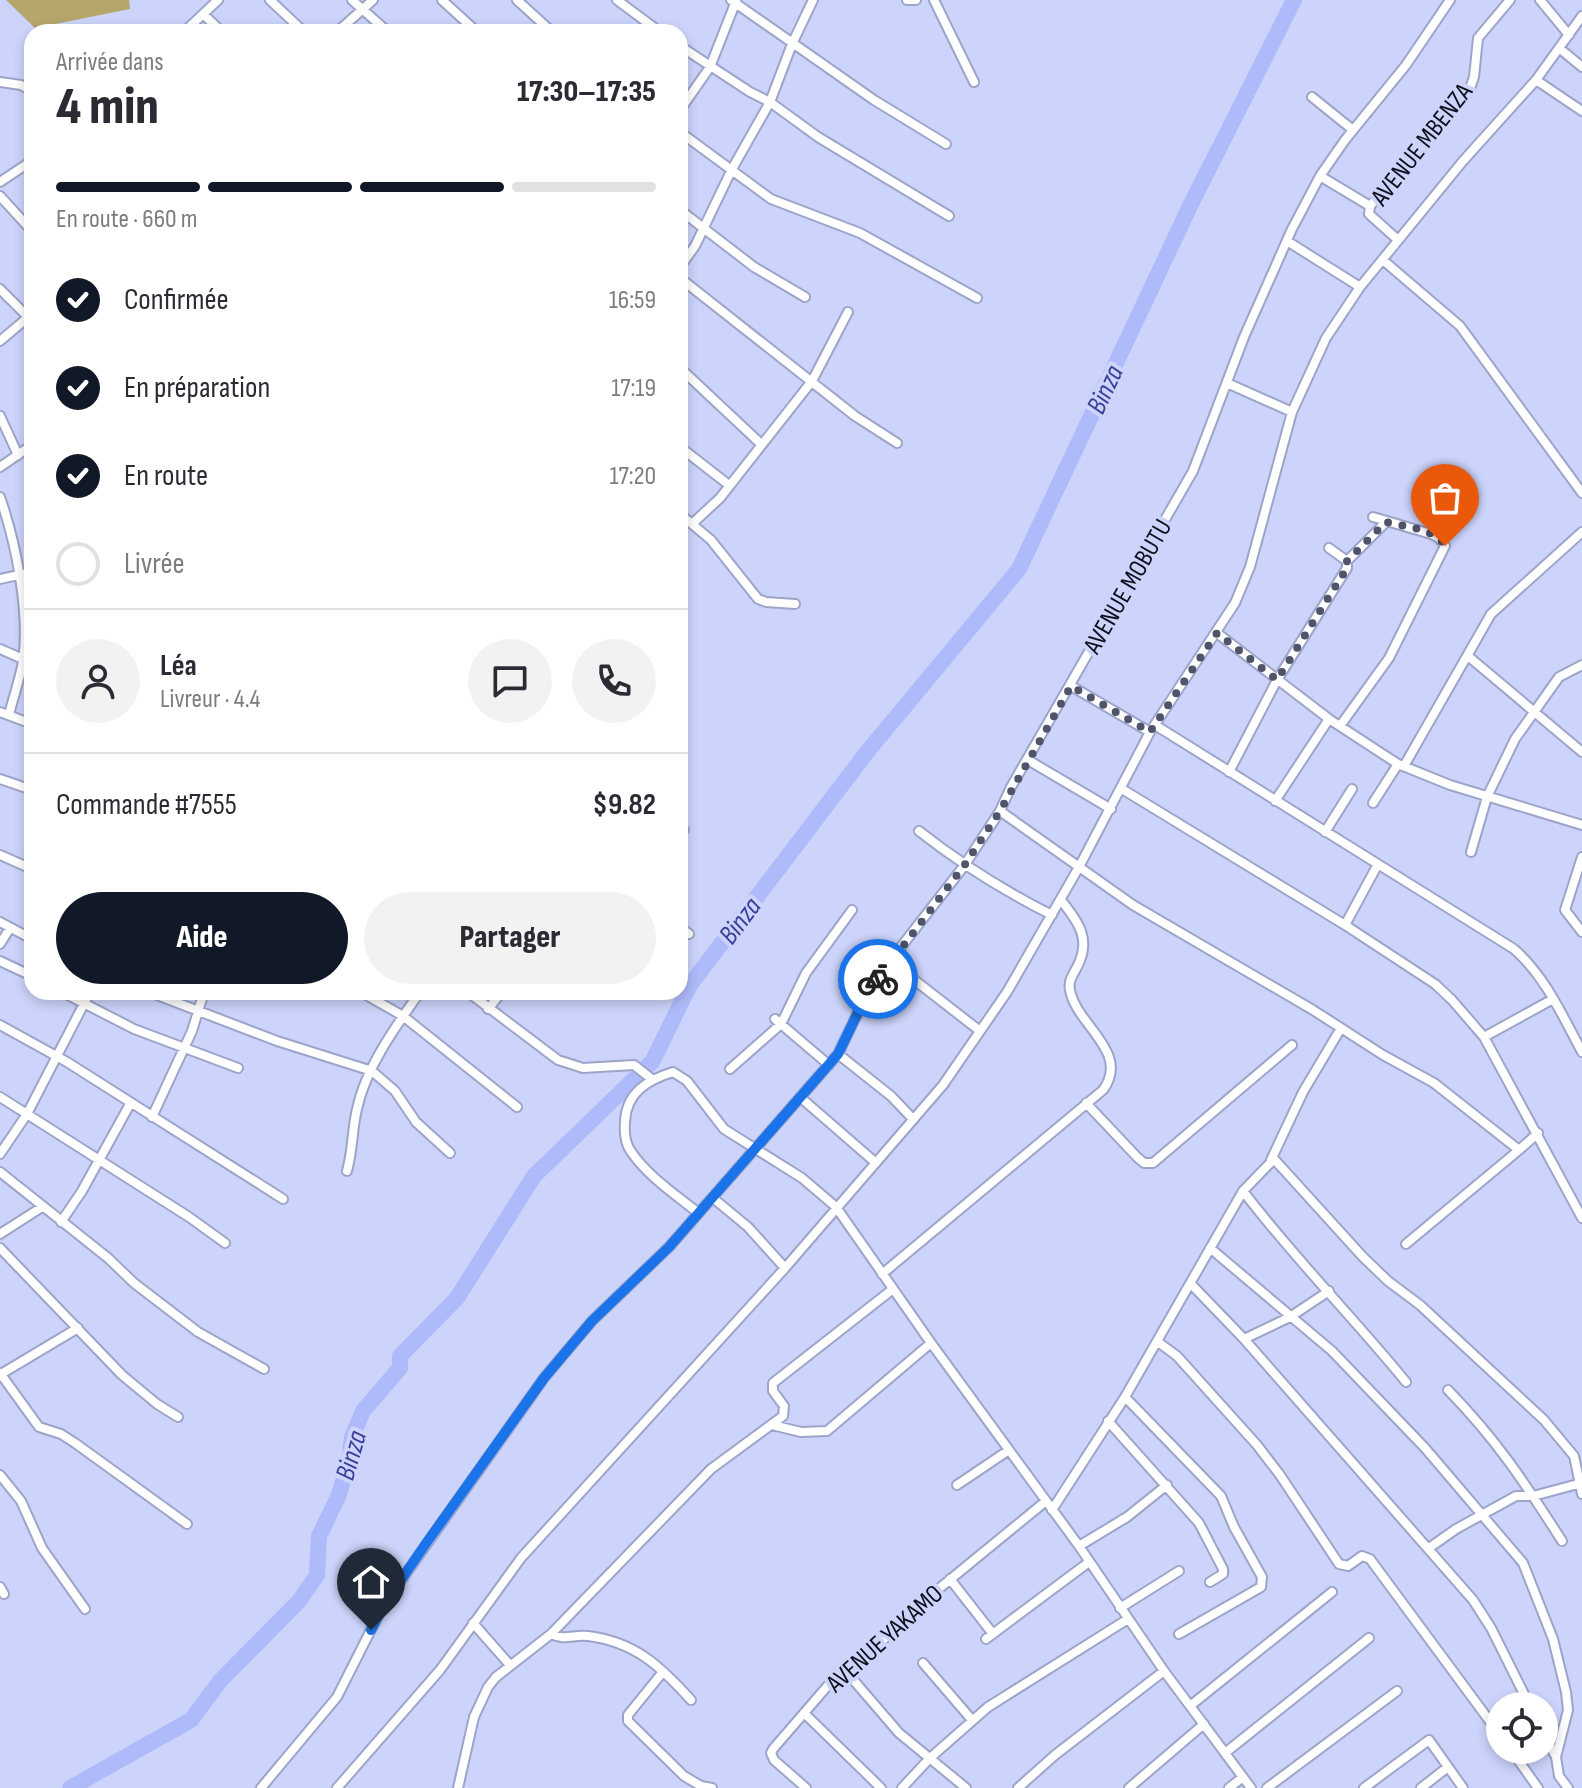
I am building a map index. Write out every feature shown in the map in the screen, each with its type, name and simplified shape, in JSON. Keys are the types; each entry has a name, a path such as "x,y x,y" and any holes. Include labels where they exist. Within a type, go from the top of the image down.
{"street":[{"path":"192,24 218,0"},
{"path":"270,0 296,24"},
{"path":"352,0 379,24"},
{"path":"346,24 373,0"},
{"path":"442,0 468,24"},
{"path":"517,0 543,24"},
{"path":"617,0 649,24"},
{"path":"688,254 770,102 813,0"},
{"path":"907,0 916,0"},
{"path":"934,0 974,82"},
{"name":"AVENUE MOBUTU","path":"261,1788 337,1697 383,1606 544,1378 592,1321 669,1247 829,1065 838,1054 864,1000 890,961 964,866 1000,811 1193,471 1287,241 1320,176 1406,65 1450,0"},
{"name":"AVENUE MBENZA","path":"1398,240 1368,210 1469,91 1474,77 1478,38 1510,0"},
{"path":"1540,0 1569,35"},
{"path":"688,99 710,67 734,1 874,100 946,144"},
{"path":"203,14 214,24"},
{"path":"337,1788 440,1670 506,1576 546,1529 785,1268 943,1085 1061,900 1153,728 1235,603 1250,567 1292,412 1326,338 1360,287 1463,161 1536,80 1582,16"},
{"path":"1559,48 1582,67"},
{"path":"688,52 770,102 818,137 949,216"},
{"path":"1536,80 1582,111"},
{"path":"0,82 24,87"},
{"path":"1312,97 1353,130"},
{"path":"688,138 771,199 860,233 977,298"},
{"path":"0,182 24,166"},
{"path":"1320,176 1370,206"},
{"path":"0,196 24,222"},
{"path":"688,215 754,267 805,297"},
{"path":"1287,241 1360,287"},
{"path":"1384,261 1460,326 1582,493"},
{"path":"688,284 855,416 897,443"},
{"path":"0,289 24,310"},
{"path":"693,523 720,498 812,381 848,312"},
{"path":"0,341 24,320"},
{"path":"688,376 761,444"},
{"path":"1227,383 1292,412"},
{"path":"0,416 18,455"},
{"path":"0,467 24,451"},
{"path":"688,453 729,485"},
{"path":"0,497 24,587"},
{"path":"1340,726 1389,658 1445,546 1439,538 1373,517"},
{"path":"688,520 716,546 758,599 795,604"},
{"path":"1229,772 1277,680 1347,568 1347,561 1386,522"},
{"path":"1373,803 1401,765 1491,614 1582,532"},
{"path":"1329,548 1347,561"},
{"path":"0,579 24,574"},
{"path":"1217,633 1329,719 1401,765 1487,797 1582,825"},
{"path":"0,649 24,660"},
{"path":"1468,656 1582,752"},
{"path":"1471,852 1487,797 1515,739 1559,677 1582,665"},
{"path":"24,668 4,714 24,721"},
{"path":"1071,686 1229,772 1514,949 1530,963 1582,1052"},
{"path":"1275,801 1329,719"},
{"path":"1028,760 1111,809"},
{"path":"0,779 24,787"},
{"path":"1122,789 1345,925 1435,984 1484,1037 1582,1218"},
{"path":"1325,832 1352,789"},
{"path":"1000,811 1145,912 1434,1083 1519,1150"},
{"path":"919,831 964,866 1009,894 1052,915"},
{"path":"0,855 24,866"},
{"path":"1582,857 1565,910 1582,932"},
{"path":"1345,925 1378,864"},
{"path":"882,1274 1110,1081 1112,1065 1104,1046 1071,995 1070,980 1082,958 1084,938 1081,927 1061,900"},
{"path":"730,1069 778,1022 806,973 852,910"},
{"path":"0,922 24,935"},
{"path":"0,944 10,928"},
{"path":"0,961 24,972"},
{"path":"890,961 980,1031"},
{"path":"1484,1037 1553,999"},
{"path":"76,1000 182,1049 238,1068"},
{"path":"0,1154 27,1114 86,1000"},
{"path":"169,1000 277,1041 372,1071 395,1091 416,1122 450,1153"},
{"path":"152,1117 202,1000"},
{"path":"375,1000 403,1016 517,1107"},
{"path":"347,1171 354,1141 356,1110 372,1071 414,1000"},
{"path":"477,1000 547,1054 571,1065 594,1068 634,1065 652,1078"},
{"path":"488,1009 495,1000"},
{"path":"778,1022 829,1065"},
{"path":"0,1025 283,1199"},
{"path":"1052,1510 1158,1342 1243,1191 1271,1160 1303,1092 1341,1028"},
{"path":"1086,1103 1137,1157 1144,1163 1153,1163 1292,1045"},
{"path":"838,1054 891,1096 913,1119"},
{"path":"697,1212 636,1158 626,1141 625,1119 631,1098 652,1078 673,1072 682,1076 724,1129 815,1187 836,1207 1079,1546 1164,1671 1251,1788"},
{"path":"0,1097 225,1243"},
{"path":"800,1097 876,1163"},
{"path":"61,1222 130,1104"},
{"path":"1406,1244 1538,1133"},
{"path":"1271,1160 1277,1160 1388,1281 1420,1305 1544,1420 1574,1456 1582,1494"},
{"path":"0,1172 198,1332 264,1369"},
{"path":"1243,1191 1291,1253 1329,1291 1406,1382"},
{"path":"713,1198 748,1227 785,1268"},
{"path":"0,1234 42,1207"},
{"path":"0,1248 132,1384 178,1417"},
{"path":"1210,1248 1332,1351 1425,1448 1523,1563 1553,1639 1566,1692 1568,1710 1558,1749"},
{"path":"1191,1284 1244,1339 1473,1600 1522,1692"},
{"path":"458,1788 474,1717 496,1677 551,1634 693,1485 732,1452 783,1416 784,1406 773,1391 773,1383 893,1289"},
{"path":"1244,1339 1290,1317 1329,1291"},
{"path":"78,1328 0,1374 39,1427 61,1434 75,1443 187,1524"},
{"path":"1158,1342 1177,1356 1257,1445 1339,1564 1348,1566 1362,1556 1370,1559 1486,1716"},
{"path":"772,1425 801,1432 827,1431 931,1343"},
{"path":"1448,1390 1499,1445 1562,1541"},
{"path":"1125,1397 1221,1496 1234,1527 1262,1577 1261,1587 1179,1634"},
{"path":"1108,1421 1199,1523 1223,1569 1223,1574 1210,1582"},
{"path":"957,1485 1009,1450"},
{"path":"0,1475 21,1501 42,1548 85,1609"},
{"path":"1429,1548 1520,1495 1533,1496 1578,1484"},
{"path":"1079,1546 1127,1517 1167,1485"},
{"name":"AVENUE YAKAMO","path":"806,1788 774,1760 771,1753 804,1713 843,1668 883,1640 950,1579 1046,1501"},
{"path":"950,1579 989,1637 1089,1562"},
{"path":"1120,1608 1179,1571"},
{"path":"1190,1706 1332,1592"},
{"path":"902,1788 972,1720 1010,1692 1128,1619"},
{"path":"473,1623 510,1665"},
{"path":"551,1634 562,1639 585,1636 627,1646 656,1663 662,1673 670,1677 691,1700"},
{"path":"1225,1753 1369,1638"},
{"path":"923,1663 972,1720"},
{"path":"843,1668 899,1733 966,1788"},
{"path":"1018,1788 1055,1755 1164,1671"},
{"path":"662,1673 628,1715 628,1721 684,1776 701,1786 712,1788"},
{"path":"1267,1788 1397,1691"},
{"path":"804,1713 881,1788"},
{"path":"1129,1788 1204,1724"},
{"path":"1364,1788 1427,1741 1432,1742 1463,1788"},
{"path":"1521,1764 1538,1788"},
{"path":"1557,1764 1557,1788"},
{"path":"1421,1788 1448,1767"},
{"path":"1559,1776 1568,1788"},
{"path":"1229,1788 1243,1777"}],"shaded area":[{"path":"6,0 129,0 130,9 55,24 31,24"}],"waterway":[{"name":"Binza","path":"688,989 867,752 1019,569 1190,206 1294,0"},
{"name":"Binza","path":"70,1788 191,1720 220,1681 299,1601 317,1575 319,1536 338,1497 349,1463 352,1437 363,1411 400,1368 400,1356 457,1298 534,1176 652,1062 683,1000"}],"way so far":[{"path":"878,979 964,866 1000,811 1071,686 1150,732 1217,633 1277,680 1347,568 1347,561 1386,522 1431,534 1445,546"}],"route":[{"path":"371,1630 383,1606 544,1378 592,1321 669,1247 838,1054 864,1000 878,979"}]}
